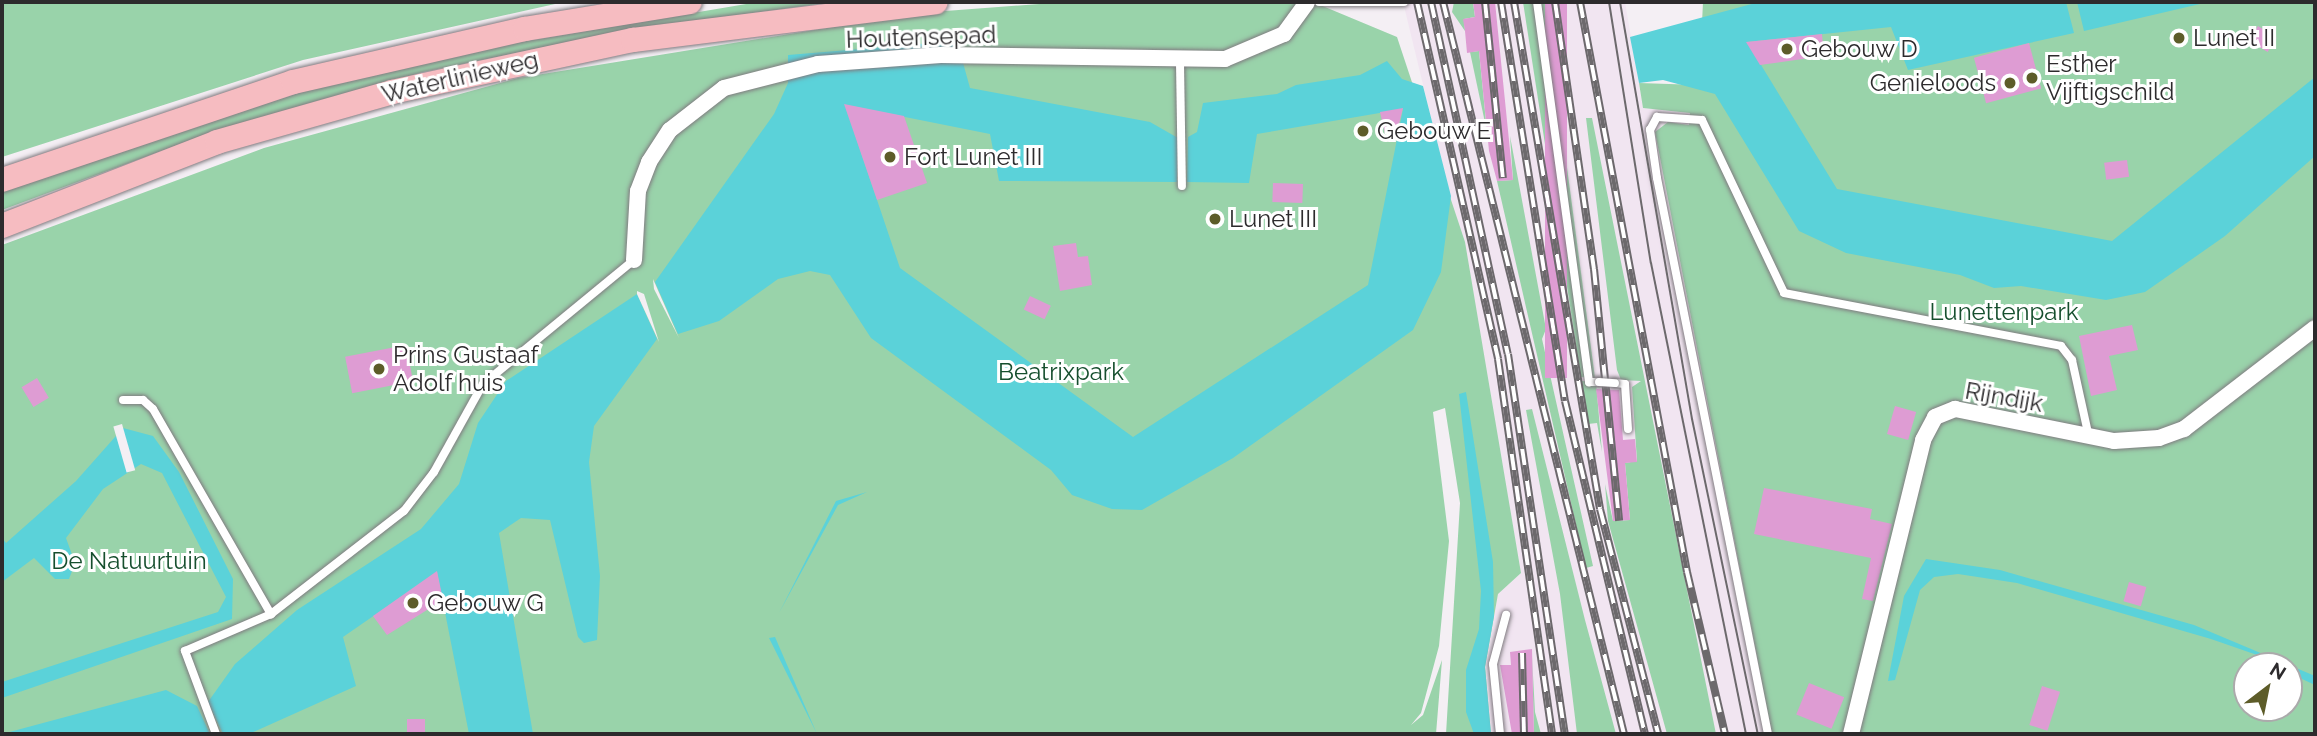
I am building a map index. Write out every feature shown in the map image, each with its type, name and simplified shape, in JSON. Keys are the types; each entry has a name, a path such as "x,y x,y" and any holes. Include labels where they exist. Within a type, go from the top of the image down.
{"main road":[{"name":"Waterlinieweg","path":"2,180 293,82 525,29 691,2"},
{"name":"Waterlinieweg","path":"2,226 217,142 392,92 634,40 936,2"}],"street":[{"name":"Houtensepad","path":"634,260 638,191 662,140 698,104 770,75 818,64 981,56 1180,63 1258,51 1284,34 1307,2"},
{"name":"Rijndijk","path":"1851,734 1923,440 1935,417 1955,410 2088,437 2142,441 2184,429 2315,327"}],"lane":[{"path":"1318,2 1405,2"},
{"path":"1537,2 1588,382 1625,384 1628,429"},
{"path":"1180,63 1182,186"},
{"path":"1768,734 1657,178 1650,130 1657,117 1702,120 1784,293 2061,346 2072,360 2088,437"},
{"path":"216,734 199,696 185,651 271,614 404,510 434,472 483,384 634,260"},
{"path":"123,400 143,400 153,409 271,614"},
{"path":"1500,734 1493,664 1506,615"}],"shaded area":[{"path":"1403,2 1625,2 1643,108 1690,113 1689,125 1660,124 1772,734 1491,734 1485,667 1498,594 1521,573 1464,254"}],"green space":[{"path":"2,2 564,2 303,60 2,157"},
{"path":"758,2 833,2 623,31 423,72 180,144 2,210 2,188 330,83 445,55"},
{"name":"Beatrixpark","path":"1066,2 1313,2 1397,37 1465,242 1521,573 1498,594 1485,667 1491,734 1446,734 1460,503 1445,408 1433,412 1449,541 1439,646 1421,713 1411,725 1423,715 1442,660 1436,734 2,734 2,245 264,148 518,78 919,13"},
{"path":"1454,2 1473,2 1475,17 1464,19 1465,31 1452,12"},
{"path":"1523,2 1545,2 1595,378 1581,377"},
{"name":"Lunettenpark","path":"1703,2 2315,2 2315,734 1772,734 1655,132 1668,122 1689,125 1690,113 1643,108 1639,83 1699,85"},
{"path":"1479,51 1487,132 1470,52"},
{"path":"1586,118 1592,118 1716,734 1667,734 1608,521 1605,484 1613,521 1630,520 1625,463 1637,461 1632,387 1641,381 1621,380 1617,370"},
{"path":"1510,136 1546,329 1542,339 1593,566 1586,568 1497,181 1513,180"},
{"path":"1582,381 1596,382 1602,452 1597,423 1588,424"},
{"path":"1532,409 1616,734 1577,734 1560,594 1526,410"},
{"path":"1532,657 1535,712 1541,734 1534,734"}],"water":[{"path":"1759,2 2066,2 2074,33 1908,70 1891,27 1747,42 1837,189 2112,241 2315,77 2315,156 2225,236 2145,292 2106,300 2021,286 1994,288 1960,275 1846,253 1799,231 1715,94 1663,80 1639,83 1630,37"},
{"path":"2077,2 2200,2 2200,4 2084,31"},
{"path":"957,41 970,88 1150,122 1178,138 1177,182 999,181 990,134 845,105 900,268 1133,437 1368,285 1403,109 1257,134 1249,183 1187,182 1188,137 1197,132 1203,103 1277,94 1296,85 1360,75 1387,61 1402,79 1423,86 1451,196 1441,272 1413,330 1233,458 1142,510 1112,509 1072,495 1051,470 871,338 830,275 810,271 778,279 719,321 678,334 655,282 774,114 788,83 788,55"},
{"path":"637,294 657,339 594,426 589,462 600,576 597,640 584,643 578,637 550,520 521,518 499,533 533,734 469,734 437,572 343,637 356,686 249,734 223,734 208,702 235,664 297,610 421,529 459,484 478,423 506,381"},
{"path":"1466,392 1493,562 1494,616 1485,667 1491,734 1474,734 1466,712 1466,670 1479,629 1481,591 1459,394"},
{"path":"123,428 153,436 179,472 233,579 232,619 2,698 2,682 218,612 226,597 162,473 141,464 103,489 66,538 75,563 69,579 55,579 34,558 2,582 2,538 6,543 76,481"},
{"path":"867,492 838,505 779,613 836,501"},
{"path":"1926,559 2000,570 2194,625 2258,652 2249,652 2017,583 1958,574 1934,577 1920,590 1895,680 1888,681 1904,596"},
{"path":"775,637 817,734 769,638"},
{"path":"2303,671 2315,676 2315,685 2303,679"},
{"path":"166,690 197,706 210,734 2,734"}],"pier":[{"path":"653,279 657,288 679,338 654,289"},
{"path":"637,291 644,294 659,342 637,294"},
{"path":"122,424 135,470 127,473 113,426"}],"building":[{"path":"1473,2 1495,2 1513,180 1497,181 1489,151 1479,51 1467,53 1463,19 1475,17"},
{"path":"1545,2 1567,2 1567,378 1545,378"},
{"path":"2258,26 2277,38 2268,52 2249,40"},
{"name":"Gebouw D","path":"1822,34 1824,56 1760,65 1746,42"},
{"path":"2029,43 2041,88 1986,103 1974,58"},
{"name":"Fort Lunet III","path":"844,104 904,116 927,183 877,200"},
{"path":"1403,108 1397,132 1385,134 1380,112"},
{"path":"2127,160 2129,177 2106,180 2104,163"},
{"path":"1273,183 1303,184 1302,203 1272,202"},
{"path":"1076,243 1078,257 1088,256 1092,285 1060,291 1053,246"},
{"path":"1030,296 1051,306 1045,319 1024,310"},
{"path":"2132,325 2138,350 2109,356 2117,390 2091,396 2079,336"},
{"name":"Prins Gustaaf Adolf huis","path":"406,345 413,381 352,393 345,357"},
{"path":"37,378 49,398 33,407 22,387"},
{"path":"1596,389 1619,390 1623,440 1635,439 1637,462 1625,463 1630,520 1613,521"},
{"path":"1895,406 1916,412 1908,440 1887,434"},
{"path":"1764,488 1872,509 1870,519 1892,524 1873,601 1862,599 1871,558 1754,534"},
{"name":"Gebouw G","path":"437,571 443,600 387,635 373,616"},
{"path":"2129,582 2146,587 2141,606 2123,601"},
{"path":"1532,649 1534,734 1512,734 1500,665 1511,665 1510,652"},
{"path":"1809,683 1844,697 1831,729 1796,715"},
{"path":"2042,686 2060,692 2047,731 2029,725"},
{"path":"407,719 425,719 425,734 407,734"}],"tram line":[{"path":"1609,2 1651,263 1746,734"},
{"path":"1620,2 1692,419 1758,734"}],"railway":[{"path":"1417,2 1498,359 1552,734"},
{"path":"1431,2 1508,354 1565,734"},
{"path":"1443,2 1624,734"},
{"path":"1485,2 1503,178"},
{"path":"1501,2 1565,401 1645,734"},
{"path":"1514,2 1600,509 1658,734"},
{"path":"1555,2 1594,269 1619,521"},
{"path":"1580,2 1687,572 1725,734"},
{"path":"1522,653 1524,734"}],"place":[{"name":"Lunet II","path":"2179,38"},
{"name":"Gebouw D","path":"1787,49"},
{"name":"Esther Vijftigschild","path":"2032,78"},
{"name":"Genieloods","path":"2010,83"},
{"name":"Gebouw E","path":"1363,131"},
{"name":"Fort Lunet III","path":"890,157"},
{"name":"Lunet III","path":"1215,219"},
{"name":"Prins Gustaaf Adolf huis","path":"379,369"},
{"name":"Gebouw G","path":"413,603"}],"park label":[{"name":"De Natuurtuin","path":"129,561"}]}
